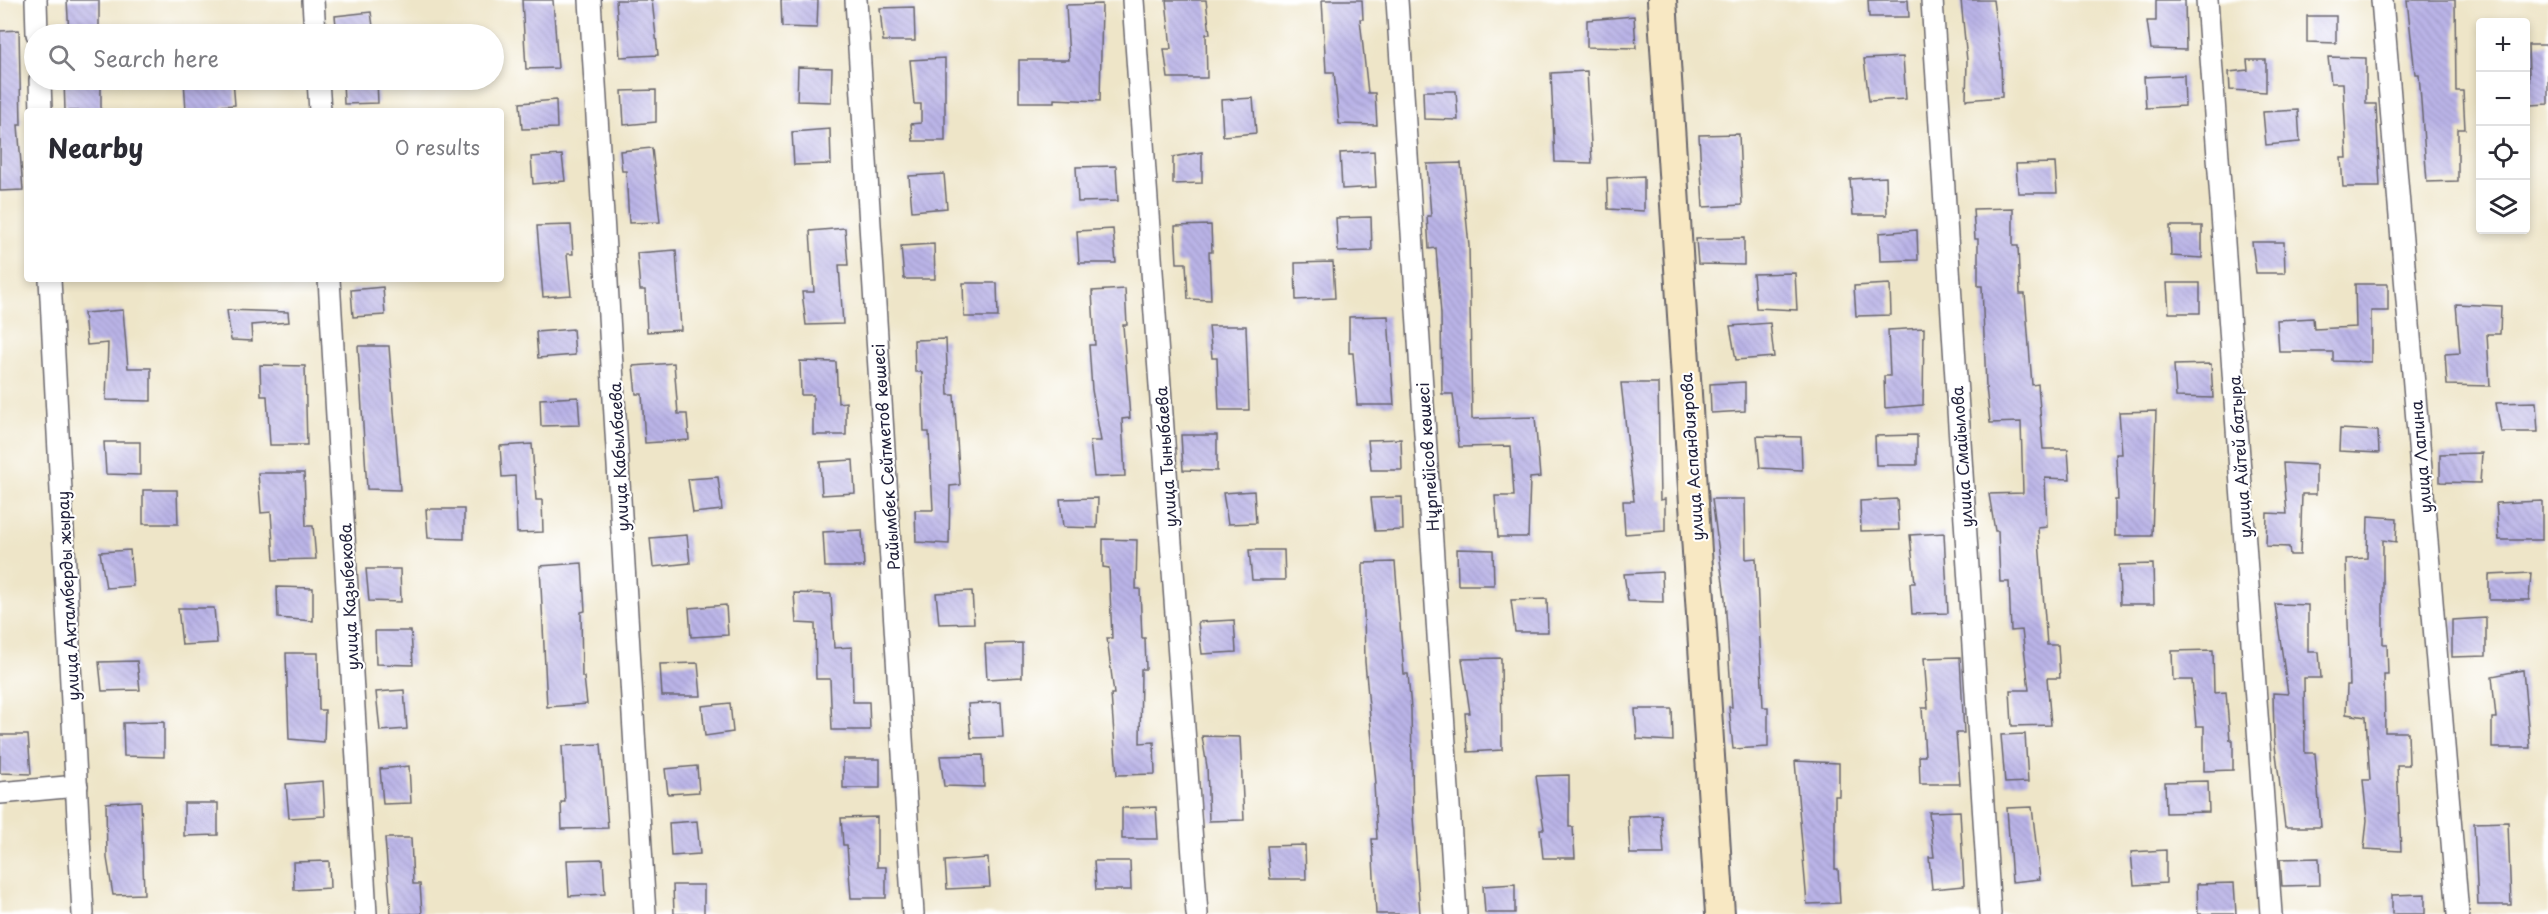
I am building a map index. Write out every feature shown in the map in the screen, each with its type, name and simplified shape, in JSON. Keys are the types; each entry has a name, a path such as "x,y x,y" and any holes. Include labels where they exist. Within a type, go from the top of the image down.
{"street":[{"path":"36,0 37,24"},
{"path":"313,0 314,24"},
{"name":"улица Кабылбаева","path":"590,0 645,914"},
{"name":"Райымбек Сейтметов көшесі","path":"856,0 913,914"},
{"name":"улица Тыныбаева","path":"1133,0 1197,914"},
{"name":"Нұрпейісов көшесі","path":"1397,0 1456,914"},
{"name":"улица Аспандиярова","path":"1662,0 1720,914"},
{"name":"улица Смайылова","path":"1932,0 1990,914"},
{"name":"улица Айтей батыра","path":"2207,0 2271,914"},
{"name":"улица Лапина","path":"2382,0 2458,914"},
{"path":"40,90 41,108"},
{"path":"319,90 320,108"},
{"name":"улица Актамберды жырау","path":"50,282 83,914"},
{"name":"улица Казыбекова","path":"329,282 366,914"},
{"path":"0,793 77,786"}],"building":[{"path":"67,0 99,0 99,24 68,24"},
{"path":"522,0 553,0 558,68 526,69"},
{"path":"616,0 652,0 658,55 620,57"},
{"path":"781,0 818,0 817,28 782,27"},
{"path":"1166,0 1206,0 1210,34 1206,34 1207,78 1168,78 1164,49 1171,49"},
{"path":"1322,0 1362,0 1363,19 1360,19 1368,93 1375,93 1377,125 1339,124 1334,72 1326,72"},
{"path":"1868,0 1908,0 1909,17 1869,17"},
{"path":"1961,0 1993,0 2001,61 2002,97 1966,100 1967,61"},
{"path":"2156,0 2185,0 2186,50 2151,49 2147,21 2156,21"},
{"path":"2407,0 2455,0 2456,91 2463,91 2465,129 2458,129 2458,181 2427,182 2419,74 2415,74"},
{"path":"1102,4 1100,101 1054,99 1054,102 1019,102 1019,60 1069,60 1066,5"},
{"path":"914,7 915,41 883,41 880,8"},
{"path":"371,12 373,24 336,24 335,16"},
{"path":"1634,16 1636,48 1587,47 1587,20"},
{"path":"2307,16 2336,16 2336,43 2307,42"},
{"path":"19,30 21,125 18,125 23,190 0,191 0,31"},
{"path":"2530,45 2548,45 2548,104 2530,105"},
{"path":"1903,57 1906,99 1869,101 1864,59"},
{"path":"2328,57 2366,58 2366,104 2376,104 2380,187 2343,187 2341,158 2347,158 2343,83 2331,83"},
{"path":"945,58 945,141 913,141 911,124 921,123 921,104 914,104 910,60"},
{"path":"2247,60 2266,60 2266,92 2230,90 2229,72 2248,70"},
{"path":"798,67 832,68 831,102 797,101"},
{"path":"1587,71 1592,163 1555,162 1551,73"},
{"path":"2184,75 2185,106 2146,108 2144,77"},
{"path":"64,90 101,90 101,108 65,108"},
{"path":"185,90 234,90 235,105 222,106 222,108 186,108"},
{"path":"343,90 377,90 378,103 344,104"},
{"path":"656,90 656,122 624,125 622,91"},
{"path":"1423,91 1456,91 1458,120 1424,119"},
{"path":"1253,98 1256,133 1223,136 1221,100"},
{"path":"556,100 557,128 522,129 520,103"},
{"path":"2298,110 2300,142 2266,145 2263,112"},
{"path":"830,129 831,164 794,165 792,132"},
{"path":"1739,134 1742,205 1703,207 1699,135"},
{"path":"652,148 660,222 629,223 626,171 622,171 620,151"},
{"path":"1374,151 1376,187 1342,189 1340,153"},
{"path":"1202,152 1202,183 1173,184 1173,157"},
{"path":"562,155 565,181 533,184 531,157"},
{"path":"1461,163 1469,246 1472,419 1535,417 1540,477 1530,478 1528,537 1498,537 1495,496 1514,496 1511,446 1459,447 1453,394 1442,394 1441,314 1436,248 1429,249 1427,216 1431,216 1427,164"},
{"path":"2055,163 2057,193 2018,193 2016,164"},
{"path":"1116,166 1118,201 1078,202 1076,167"},
{"path":"944,174 947,208 912,211 909,176"},
{"path":"1644,176 1644,211 1608,209 1607,178"},
{"path":"1886,177 1887,215 1853,215 1850,179"},
{"path":"2013,208 2013,246 2018,246 2020,294 2025,294 2032,385 2038,384 2043,449 2068,449 2070,479 2045,478 2047,527 2038,528 2047,645 2058,645 2060,678 2047,678 2051,725 2012,726 2010,690 2029,690 2022,630 2011,631 2009,582 2000,582 1998,531 1995,531 1989,494 2023,493 2021,422 1990,423 1986,387 1982,286 1978,286 1978,239 1975,239 1973,209"},
{"path":"1371,217 1372,251 1338,252 1336,218"},
{"path":"571,225 573,254 567,254 571,295 543,297 537,226"},
{"path":"1211,225 1212,252 1209,252 1211,300 1188,299 1186,263 1177,263 1175,226"},
{"path":"2170,226 2202,226 2202,258 2171,256"},
{"path":"845,228 848,265 839,265 843,324 806,325 802,292 814,292 810,231"},
{"path":"1113,229 1116,263 1079,263 1077,231"},
{"path":"1917,230 1918,260 1880,261 1879,233"},
{"path":"1744,238 1744,265 1698,264 1696,239"},
{"path":"2252,242 2284,242 2285,273 2256,273"},
{"path":"934,244 935,279 904,279 901,246"},
{"path":"676,250 681,330 647,332 645,290 640,290 637,253"},
{"path":"1333,262 1335,298 1296,300 1295,263"},
{"path":"1795,273 1797,310 1756,308 1753,274"},
{"path":"963,283 997,283 998,317 964,317"},
{"path":"2167,283 2200,283 2200,313 2169,313"},
{"path":"1890,284 1891,315 1856,316 1854,286"},
{"path":"2355,284 2388,284 2388,311 2371,311 2371,362 2333,361 2333,352 2279,352 2277,320 2313,318 2314,329 2356,327"},
{"path":"383,287 385,315 353,317 351,290"},
{"path":"1125,289 1127,325 1123,325 1130,418 1122,419 1125,476 1094,477 1090,441 1101,441 1092,390 1089,345 1095,345 1092,291"},
{"path":"2456,304 2501,306 2500,334 2487,334 2490,386 2447,385 2445,354 2460,353"},
{"path":"123,310 128,368 151,368 151,401 106,400 108,343 87,345 84,313"},
{"path":"227,310 288,312 289,322 251,325 252,341 231,340"},
{"path":"1388,316 1394,405 1357,405 1353,353 1349,353 1349,317"},
{"path":"1770,323 1774,357 1736,360 1730,326"},
{"path":"1209,326 1246,326 1249,410 1219,410 1217,358 1212,358"},
{"path":"1924,328 1923,405 1885,408 1884,376 1890,376 1888,330"},
{"path":"573,329 575,355 538,358 536,332"},
{"path":"946,339 948,395 954,395 960,485 950,486 949,544 916,542 915,510 933,510 929,432 924,432 922,372 915,372 914,340"},
{"path":"358,346 389,346 400,490 367,489"},
{"path":"800,361 836,362 838,403 846,402 846,435 813,435 813,395 801,395"},
{"path":"674,363 678,414 687,414 689,440 645,443 642,394 636,394 633,366"},
{"path":"2211,364 2213,398 2176,397 2174,365"},
{"path":"260,365 305,366 307,445 270,445 267,396 261,396"},
{"path":"1745,382 1745,411 1711,413 1710,384"},
{"path":"1621,383 1658,383 1660,500 1665,499 1665,531 1625,534 1623,501 1634,501"},
{"path":"578,397 580,425 541,426 540,399"},
{"path":"2536,402 2538,432 2501,432 2496,403"},
{"path":"2156,411 2152,536 2115,536 2115,500 2118,500 2116,454 2122,454 2119,412"},
{"path":"2340,429 2378,431 2379,453 2339,451"},
{"path":"1181,435 1217,435 1217,471 1183,470"},
{"path":"1917,435 1917,465 1876,465 1875,436"},
{"path":"1757,436 1801,437 1802,470 1760,468"},
{"path":"1401,439 1402,470 1371,470 1368,440"},
{"path":"104,442 140,442 140,475 106,474"},
{"path":"532,444 536,500 542,500 543,532 517,533 515,476 502,477 500,446"},
{"path":"2482,453 2480,483 2440,482 2440,454"},
{"path":"853,460 855,493 822,495 820,462"},
{"path":"2283,463 2316,465 2316,494 2302,494 2300,555 2290,555 2289,547 2266,546 2267,513 2287,514"},
{"path":"258,473 304,473 306,526 313,526 316,559 274,560 271,512 261,513"},
{"path":"718,477 722,510 693,513 688,479"},
{"path":"143,490 177,490 178,524 143,524"},
{"path":"1254,491 1256,523 1228,524 1223,493"},
{"path":"1402,497 1403,530 1375,531 1371,498"},
{"path":"1098,498 1097,528 1063,527 1060,499"},
{"path":"1712,499 1745,499 1746,559 1756,558 1763,707 1768,707 1768,747 1733,749 1725,598"},
{"path":"1897,499 1899,530 1861,531 1860,501"},
{"path":"2542,501 2542,540 2499,540 2496,503"},
{"path":"426,509 464,509 464,539 428,538"},
{"path":"2368,516 2397,518 2396,542 2383,540 2383,644 2387,644 2388,675 2384,675 2385,732 2408,732 2409,765 2397,765 2401,851 2364,849 2367,820 2363,780 2370,780 2366,717 2346,714 2347,685 2350,685 2346,559 2367,558"},
{"path":"862,530 864,567 825,567 823,532"},
{"path":"1944,533 1948,613 1912,614 1910,583 1915,583 1910,535"},
{"path":"687,535 690,563 653,567 650,538"},
{"path":"1103,539 1137,540 1136,589 1140,589 1146,669 1141,669 1140,743 1154,742 1155,774 1117,775 1111,694 1114,694 1107,638 1112,638 1109,568 1103,567"},
{"path":"1457,549 1493,550 1494,585 1458,585"},
{"path":"130,550 133,586 106,588 100,552"},
{"path":"1249,550 1284,550 1285,580 1252,580"},
{"path":"1395,562 1404,674 1408,674 1411,709 1413,817 1420,914 1376,914 1372,839 1377,839 1374,784 1376,784 1365,662 1363,563"},
{"path":"582,563 585,611 581,612 582,677 584,677 587,704 547,707 540,566"},
{"path":"2153,564 2154,604 2120,604 2119,565"},
{"path":"366,569 400,569 401,602 369,601"},
{"path":"1662,572 1663,602 1628,601 1624,574"},
{"path":"2531,573 2529,600 2489,600 2489,575"},
{"path":"277,587 313,588 313,621 278,618"},
{"path":"972,591 974,623 939,624 936,593"},
{"path":"794,593 831,594 834,648 852,647 853,702 869,702 870,730 832,730 830,679 816,679 815,624 796,623"},
{"path":"1547,599 1548,632 1515,632 1511,600"},
{"path":"2275,604 2308,605 2308,652 2319,652 2321,678 2304,678 2305,753 2315,753 2321,827 2285,827 2274,737 2273,693 2288,694"},
{"path":"726,605 728,635 691,637 689,608"},
{"path":"178,608 214,608 217,643 182,645"},
{"path":"2486,618 2486,656 2452,657 2452,620"},
{"path":"1234,620 1236,652 1202,654 1198,622"},
{"path":"375,631 411,631 413,665 376,664"},
{"path":"1022,643 1022,677 987,679 985,644"},
{"path":"2213,650 2214,693 2226,692 2230,740 2233,740 2233,770 2204,771 2204,726 2196,726 2192,680 2173,680 2172,651"},
{"path":"286,653 318,653 319,710 325,710 324,742 289,739"},
{"path":"1960,657 1964,733 1956,733 1960,784 1920,784 1919,756 1925,756 1922,708 1928,708 1924,658"},
{"path":"1501,658 1502,750 1468,752 1465,713 1470,713 1462,659"},
{"path":"137,661 140,690 102,691 99,662"},
{"path":"698,663 701,696 662,696 660,664"},
{"path":"2523,670 2530,748 2492,748 2492,718 2496,718 2492,676"},
{"path":"404,690 407,729 380,731 376,692"},
{"path":"1001,702 1003,737 971,738 968,704"},
{"path":"730,703 733,732 705,736 702,706"},
{"path":"1635,709 1672,709 1673,741 1637,739"},
{"path":"164,722 164,757 124,756 123,723"},
{"path":"2025,734 2028,782 2005,783 2001,735"},
{"path":"0,735 28,735 31,774 0,773"},
{"path":"1202,736 1240,737 1244,820 1209,821 1207,767"},
{"path":"601,744 608,828 562,829 561,802 565,802 562,746"},
{"path":"983,755 984,787 944,786 940,756"},
{"path":"843,759 880,759 880,788 843,788"},
{"path":"1795,761 1839,763 1839,796 1835,796 1835,869 1838,869 1840,903 1807,904"},
{"path":"409,766 411,803 383,804 380,769"},
{"path":"697,766 699,792 668,794 665,769"},
{"path":"1569,775 1569,827 1573,827 1575,858 1543,858 1540,829 1544,829 1536,776"},
{"path":"323,781 325,816 289,818 286,784"},
{"path":"2208,781 2209,812 2166,813 2165,782"},
{"path":"141,801 144,894 113,895 107,858 106,803"},
{"path":"184,803 218,803 218,835 184,836"},
{"path":"1156,807 1158,839 1122,839 1122,808"},
{"path":"2032,807 2040,879 2012,882 2007,808"},
{"path":"1960,811 1964,886 1932,889 1929,857 1934,857 1929,812"},
{"path":"1661,815 1664,854 1630,854 1628,816"},
{"path":"877,817 877,867 886,867 886,898 851,898 847,845 843,845 841,818"},
{"path":"697,821 700,854 671,856 669,823"},
{"path":"2508,822 2511,905 2478,905 2474,823"},
{"path":"385,838 411,838 413,884 420,884 422,914 391,914"},
{"path":"1305,845 1306,879 1270,879 1267,846"},
{"path":"2166,850 2166,883 2134,885 2131,852"},
{"path":"988,858 990,887 947,889 945,861"},
{"path":"2319,858 2320,885 2282,886 2280,859"},
{"path":"603,859 605,894 569,896 567,860"},
{"path":"329,861 330,888 294,890 293,862"},
{"path":"1094,861 1130,861 1131,890 1096,890"},
{"path":"2234,883 2236,914 2198,914 2197,884"},
{"path":"1515,884 1515,913 1485,913 1483,886"},
{"path":"673,885 704,885 704,914 674,914"},
{"path":"2425,894 2425,914 2392,914 2392,895"}]}
